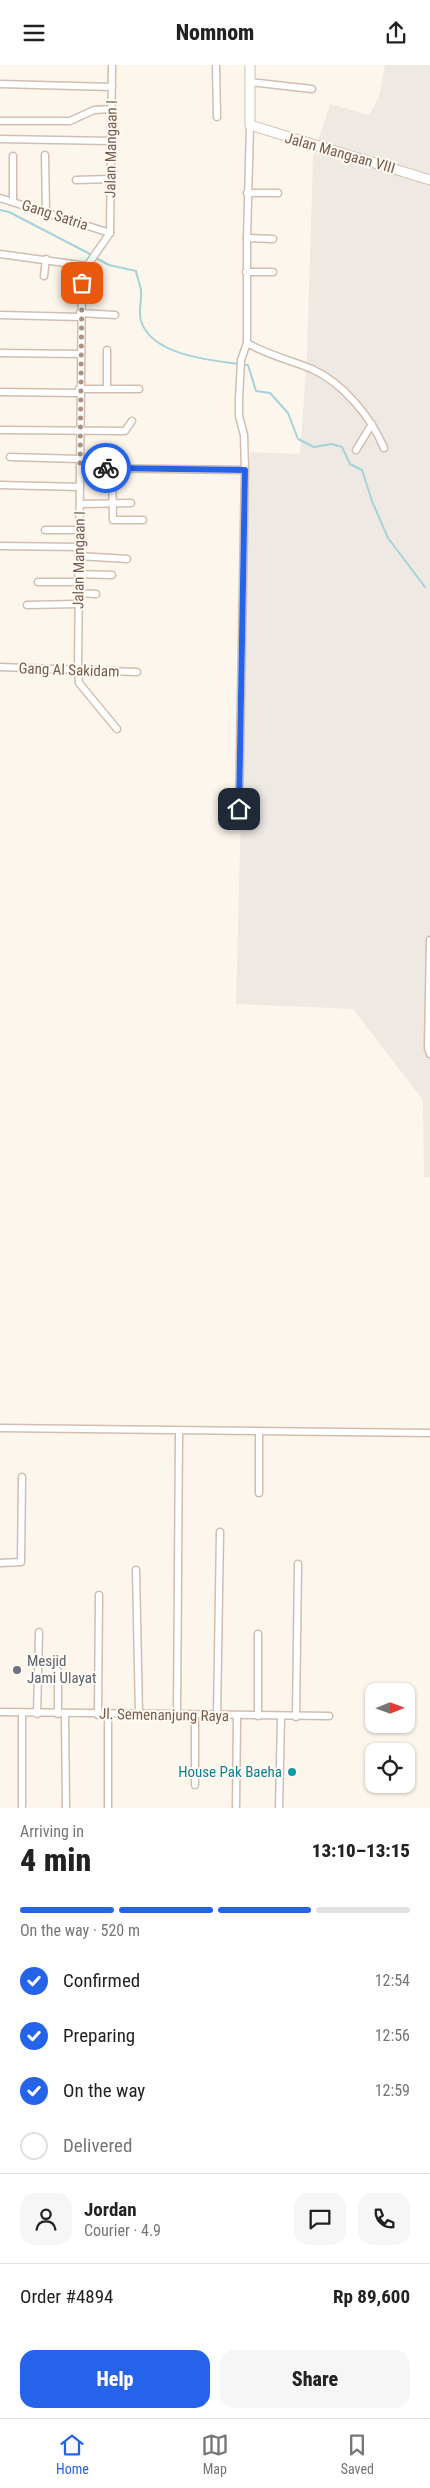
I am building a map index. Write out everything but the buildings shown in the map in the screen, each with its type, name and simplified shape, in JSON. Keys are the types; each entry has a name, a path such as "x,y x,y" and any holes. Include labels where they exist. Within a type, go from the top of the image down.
{"street":[{"name":"Jalan Mangaan I","path":"112,65 110,233 91,261 82,283 80,315 78,669 79,683 117,729"},
{"path":"216,65 216,117"},
{"path":"239,809 245,470 244,435 240,416 241,363 247,343 246,238 250,65"},
{"path":"250,83 312,89"},
{"path":"0,84 112,87"},
{"path":"0,121 70,121 94,110 111,109"},
{"name":"Jalan Mangaan VIII","path":"250,125 430,179"},
{"path":"0,139 111,141"},
{"path":"44,155 46,214"},
{"path":"13,156 13,202"},
{"path":"76,180 110,179"},
{"path":"248,193 278,193"},
{"name":"Gang Satria","path":"0,198 110,233"},
{"path":"246,238 274,239"},
{"path":"0,254 91,261"},
{"path":"44,276 46,259"},
{"path":"246,272 274,272"},
{"path":"0,315 115,315"},
{"path":"247,343 264,353 312,369 326,378 339,388 372,424 384,448"},
{"path":"107,350 107,388"},
{"path":"0,353 81,354"},
{"path":"0,392 80,391 107,388 139,389"},
{"path":"0,431 126,431 132,421"},
{"path":"356,450 372,424"},
{"path":"10,457 80,459"},
{"path":"80,468 245,470"},
{"path":"112,468 114,521 144,520"},
{"path":"0,485 80,487"},
{"path":"80,504 131,503"},
{"path":"45,530 79,530"},
{"path":"0,546 79,547"},
{"path":"79,556 127,559"},
{"path":"78,574 112,575"},
{"path":"38,582 78,582"},
{"path":"78,593 96,594"},
{"path":"27,605 78,604"},
{"name":"Gang Al Sakidam","path":"0,667 137,672"},
{"path":"430,940 428,1049 430,1054"},
{"path":"0,1428 430,1433"},
{"path":"177,1715 179,1431"},
{"path":"259,1431 259,1493"},
{"path":"0,1563 21,1562 22,1477"},
{"path":"217,1716 220,1532"},
{"path":"296,1717 298,1564"},
{"path":"136,1571 139,1715"},
{"path":"98,1715 99,1595"},
{"path":"37,1714 39,1632"},
{"path":"258,1634 258,1716"},
{"path":"58,1671 66,1808"},
{"name":"Jl. Semenanjung Raya","path":"0,1712 98,1715 329,1716"},
{"path":"22,1713 22,1806"},
{"path":"108,1715 108,1808"},
{"path":"195,1716 195,1785"},
{"path":"236,1807 237,1716"},
{"path":"279,1808 281,1717"}],"shaded area":[{"path":"385,65 430,65 430,1177 424,1178 423,1100 353,1009 236,1004 250,452 300,454 307,356 313,156 330,104 369,115 379,96"}],"waterway":[{"path":"0,210 9,212 92,255"},
{"path":"96,258 109,265 136,271 141,290 141,321 147,332 157,341 182,354 239,364"},
{"path":"243,365 248,365 256,391 270,393 288,413 298,439 314,447 332,444 342,447 350,464 362,470 372,501 388,538 425,587"}],"way so far":[{"path":"82,283 80,313 80,468 106,468"}],"place":[{"name":"Mesjid Jami Ulayat","path":"17,1670"},
{"name":"House Pak Baeha","path":"292,1772"}],"route":[{"path":"106,468 245,470 240,638 239,809"}]}
